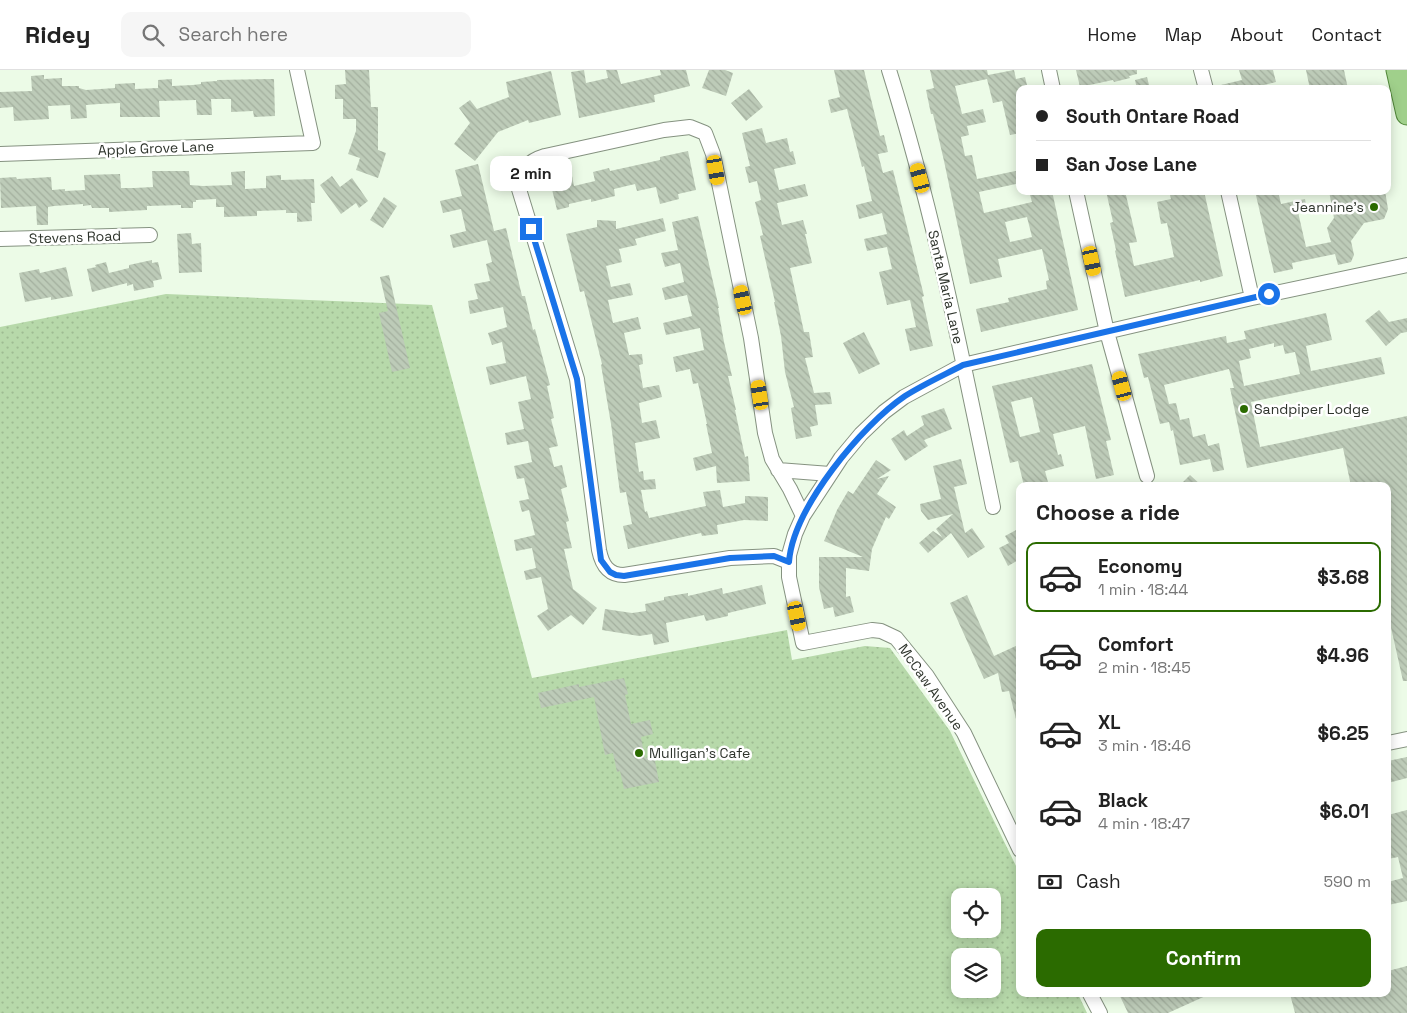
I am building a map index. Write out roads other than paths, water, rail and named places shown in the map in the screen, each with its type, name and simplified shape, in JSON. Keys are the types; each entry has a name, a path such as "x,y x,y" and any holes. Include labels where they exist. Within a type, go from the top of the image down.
{"main road":[{"path":"1397,70 1407,114"}],"street":[{"name":"Apple Grove Lane","path":"0,154 312,143 297,70"},
{"name":"Santa Maria Lane","path":"889,70 920,178 961,349 993,507"},
{"path":"1049,70 1052,85"},
{"path":"1201,70 1205,85"},
{"path":"803,516 772,459 751,338 713,154 706,134 690,127 664,130 545,156 527,164 518,186 577,379 601,560 605,567 616,575 624,576 730,558 774,556 789,562 795,534 803,516 841,458 856,440 884,412 918,388 963,365 1252,298 1407,265"},
{"path":"1077,195 1107,332 1147,476"},
{"path":"1229,195 1252,298"},
{"name":"Stevens Road","path":"0,239 150,235"},
{"path":"778,470 830,474"},
{"name":"McCaw Avenue","path":"789,562 789,577 803,643 872,630 881,631 896,638 927,676 964,733 1016,842"},
{"path":"1391,742 1407,739"},
{"path":"1092,997 1100,1013"}],"place":[{"name":"Jeannine's","path":"1374,207"},
{"name":"Sandpiper Lodge","path":"1244,409"},
{"name":"Mulligan's Cafe","path":"639,753"}]}
